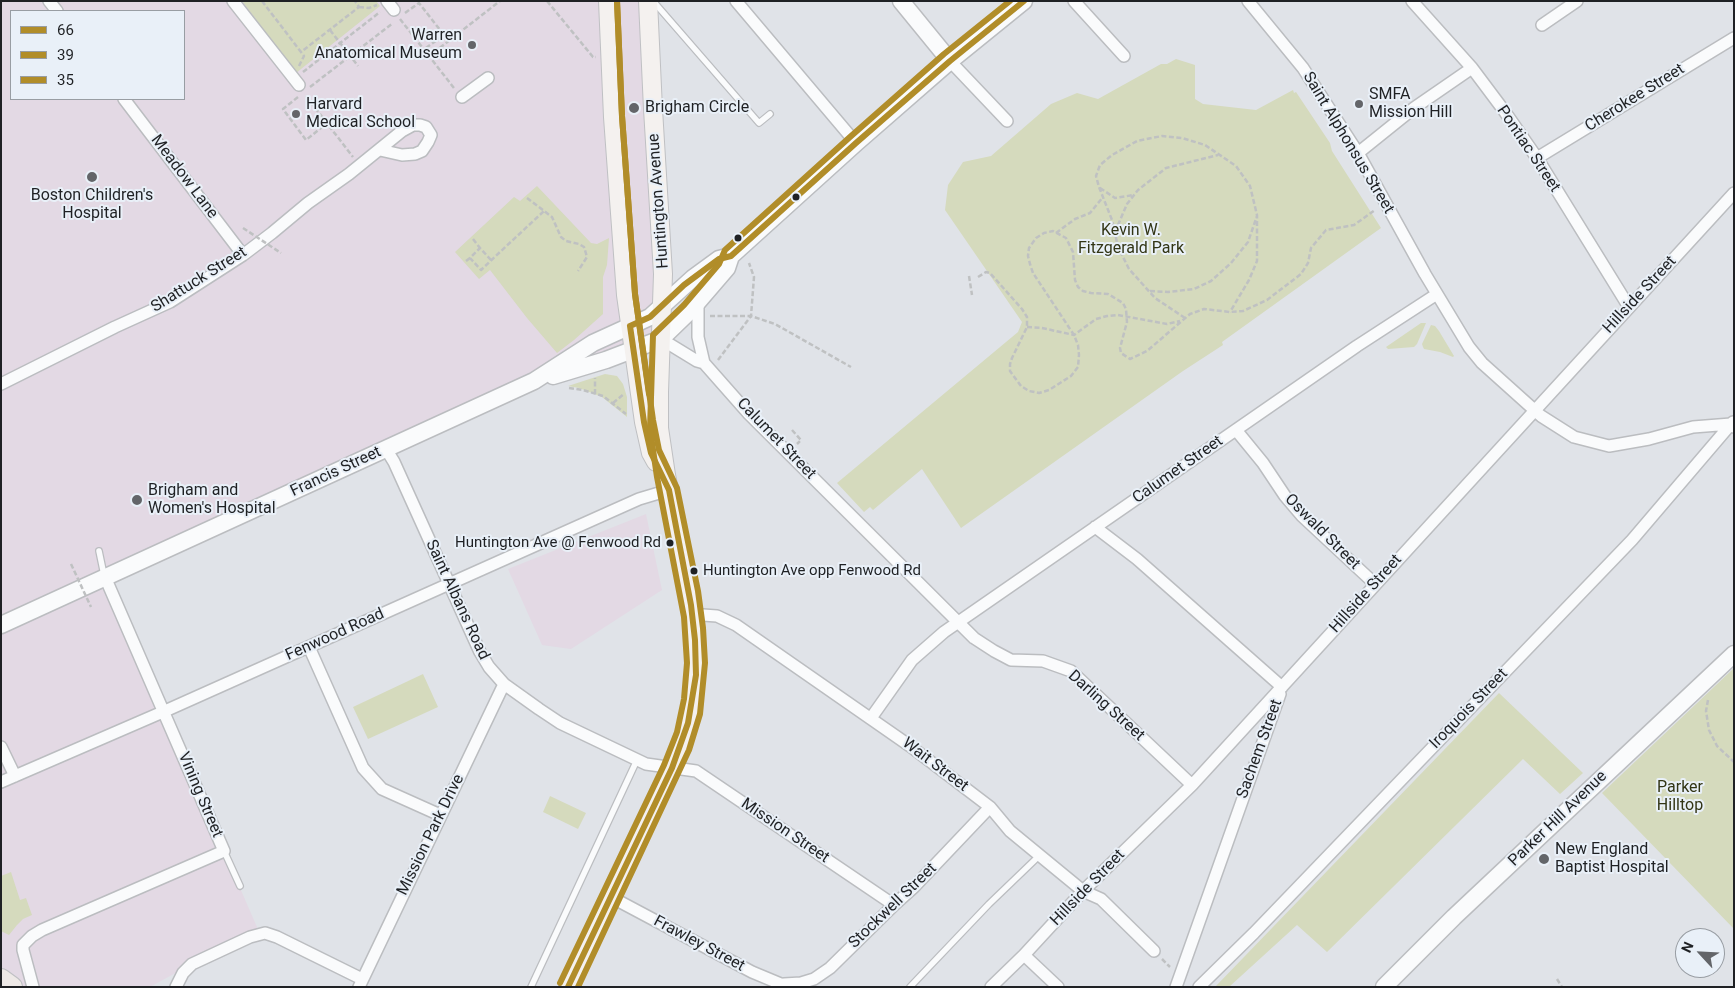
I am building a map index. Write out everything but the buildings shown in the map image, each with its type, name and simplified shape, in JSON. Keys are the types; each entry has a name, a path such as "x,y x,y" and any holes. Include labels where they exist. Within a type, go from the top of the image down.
{"highway":[{"path":"1,979 12,987"}],"main road":[{"name":"Huntington Avenue","path":"608,1 614,129 626,295 644,422 652,453 669,490"},
{"name":"Huntington Avenue","path":"568,987 672,768 685,735 693,700 696,663 693,616 669,490 659,422 664,274 648,1"},
{"path":"902,1 950,61"},
{"path":"661,339 690,311 728,268 731,256 950,61 1024,1"},
{"name":"Francis Street","path":"1,625 534,381 593,343 650,317 693,278 719,259 731,256"},
{"name":"Francis Street","path":"534,381 599,362 661,339"},
{"name":"Parker Hill Avenue","path":"1384,987 1454,917 1729,656"}],"street":[{"path":"233,1 298,81"},
{"path":"736,1 856,143"},
{"path":"1074,1 1124,56"},
{"name":"Saint Alphonsus Street","path":"1248,1 1303,68 1358,153 1437,294"},
{"name":"Pontiac Street","path":"1412,1 1472,68 1537,158 1629,307"},
{"path":"1542,25 1577,1"},
{"name":"Cherokee Street","path":"1537,158 1734,38"},
{"path":"950,61 1007,121"},
{"path":"1358,153 1414,108 1472,68"},
{"path":"462,97 488,78"},
{"name":"Meadow Lane","path":"125,100 243,254"},
{"name":"Shattuck Street","path":"1,384 115,327 170,302 243,254 380,150"},
{"name":"Hillside Street","path":"991,987 1024,955 1083,891 1192,785 1734,194"},
{"path":"1437,294 1471,350 1482,362 1547,421 1574,437 1609,446 1649,439 1693,428 1733,424"},
{"name":"Calumet Street","path":"661,339 697,361 704,363 749,414 958,622 1357,346 1437,294"},
{"path":"698,300 698,337 704,363"},
{"name":"Iroquois Street","path":"1199,987 1254,933 1632,540 1733,424"},
{"name":"Oswald Street","path":"1236,430 1302,516 1375,584"},
{"name":"Saint Albans Road","path":"386,449 394,462 480,652 489,667 504,684 560,722 646,764 672,768"},
{"name":"Fenwood Road","path":"1,782 164,712 639,499 669,490"},
{"name":"Sachem Street","path":"1095,527 1137,559 1282,687 1176,987"},
{"name":"Vining Street","path":"33,987 24,958 23,945 28,939 42,930 224,851 105,577"},
{"name":"Wait Street","path":"693,616 717,616 731,622 932,762 990,807 1010,831 1083,891 1101,899 1154,951"},
{"path":"871,718 912,660 958,622"},
{"name":"Darling Street","path":"958,622 974,638 1011,660 1043,660 1071,670 1192,785"},
{"path":"308,647 363,768 382,789 440,815"},
{"name":"Mission Park Drive","path":"361,983 504,684"},
{"path":"1,747 15,776"},
{"name":"Mission Street","path":"672,768 696,770 894,905"},
{"name":"Stockwell Street","path":"786,985 814,979 830,968 914,887 990,807"},
{"name":"Frawley Street","path":"612,897 752,972 786,985"},
{"path":"176,987 183,973 192,964 250,937 265,933 277,937 361,983"},
{"path":"1024,955 1058,987"}],"lane":[{"path":"653,1 759,123 770,114"},
{"path":"99,551 105,577"},
{"path":"531,987 637,760"},
{"path":"224,851 240,886"},
{"path":"910,987 989,904 1040,855"}],"path":[{"path":"262,1 304,56 298,81 282,109 306,140 326,124"},
{"path":"355,1 359,8"},
{"path":"428,57 500,1"},
{"path":"546,1 593,58 599,57"},
{"path":"298,81 340,43 393,9 419,3 444,35 423,50"},
{"path":"301,52 359,8 374,7"},
{"path":"298,81 350,55 393,9"},
{"path":"393,9 428,57 462,97"},
{"path":"330,30 358,66"},
{"path":"298,81 326,124 360,166"},
{"path":"1185,318 1155,298 1129,270 1118,247 1112,220 1096,176 1100,165 1112,154 1136,142 1162,136 1182,138 1205,146 1236,166 1250,186 1257,214 1257,261 1249,280 1230,312"},
{"path":"1114,234 1127,204 1134,195 1166,168 1218,155"},
{"path":"1099,187 1115,198 1134,195"},
{"path":"1056,233 1075,219 1090,213 1103,197"},
{"path":"528,198 552,218 561,237 566,241 584,247 587,258 578,271"},
{"path":"470,258 481,270 544,211"},
{"path":"978,277 986,272 990,274 1028,317 1027,327 1010,364 1010,371 1021,386 1029,391 1039,393 1060,384 1071,376 1078,367 1078,344 1074,335 1033,273 1028,256 1029,248 1036,238 1044,233 1053,231 1066,238 1073,252 1075,280 1078,287 1083,291 1108,294 1116,297 1123,303 1127,317 1120,348 1121,353 1130,360 1147,350 1185,318 1204,309 1230,312 1251,309 1267,300 1301,274 1308,263 1311,248 1326,230 1354,225 1373,211"},
{"path":"1148,291 1168,292 1194,289 1211,281 1231,263 1248,242 1257,214"},
{"path":"243,228 281,253"},
{"path":"473,239 491,260"},
{"path":"466,261 480,248"},
{"path":"717,362 751,316 754,276 748,263"},
{"path":"969,276 972,295"},
{"path":"1027,327 1042,328 1074,335 1096,319 1118,315 1167,324 1182,321"},
{"path":"708,316 751,316 775,324 851,367"},
{"path":"595,394 596,376"},
{"path":"562,387 583,390 603,396 626,414"},
{"path":"613,403 625,393"},
{"path":"792,430 801,440"},
{"path":"71,564 91,607"},
{"path":"1708,698 1706,711 1709,730 1717,746 1734,762"},
{"path":"1557,979 1562,987"}],"shaded area":[{"path":"1,1 648,1 661,339 534,381 105,577 260,934 192,964 150,987 1,987"},
{"path":"646,514 662,590 571,649 542,645 508,569"}],"green space":[{"path":"242,1 376,1 380,6 296,73"},
{"name":"Kevin W. Fitzgerald Park","path":"1176,59 1195,65 1195,99 1203,104 1256,110 1293,90 1294,93 1296,92 1330,143 1332,151 1381,228 1222,342 1223,345 1183,371 961,528 922,469 873,510 870,507 864,512 837,483 1018,332 1022,322 945,210 948,185 963,162 991,156 1051,104 1077,93 1098,99 1161,64 1167,64"},
{"path":"537,186 591,243 597,244 609,238 607,265 603,277 603,314 557,353 490,270 479,279 455,252 514,197 520,201"},
{"path":"1421,323 1426,323 1414,347 1388,349 1386,347"},
{"path":"1431,325 1435,326 1439,331 1453,357 1424,349 1422,344"},
{"path":"605,374 617,376 623,384 627,397 627,417 602,397 568,386"},
{"name":"Parker Hilltop","path":"1734,668 1734,929 1602,793"},
{"path":"423,674 438,707 368,739 353,707"},
{"path":"1499,693 1583,773 1560,794 1523,759 1327,952 1297,925 1229,987 1215,987"},
{"path":"550,796 586,813 578,829 543,812"},
{"path":"11,872 20,900 26,898 32,915 23,919 9,935 1,931 1,876"}],"transit line":[{"name":"39","path":"578,987 689,750 700,714 705,663 698,591 677,488 659,450 635,294 622,116 617,1"},
{"name":"35","path":"617,1 622,116 635,294 649,394"},
{"name":"35","path":"560,983 664,765 677,732 684,699 687,663 684,617 657,477 650,429 653,335 684,305 719,264 725,250 944,54 1010,1"},
{"name":"66","path":"630,326 650,317 684,285 719,259 731,256 950,61 1024,1"},
{"name":"66","path":"568,987 672,768 688,723 696,675 691,605 669,490 651,453 644,422 630,326"}],"place":[{"name":"Warren Anatomical Museum","path":"472,45"},
{"name":"SMFA Mission Hill","path":"1359,104"},
{"name":"Brigham Circle","path":"634,108"},
{"name":"Harvard Medical School","path":"296,114"},
{"name":"Boston Children's Hospital","path":"92,177"},
{"name":"Brigham and Women's Hospital","path":"137,500"},
{"name":"Huntington Ave @ Fenwood Rd","path":"670,543"},
{"name":"Huntington Ave opp Fenwood Rd","path":"694,571"},
{"name":"New England Baptist Hospital","path":"1544,859"}]}
